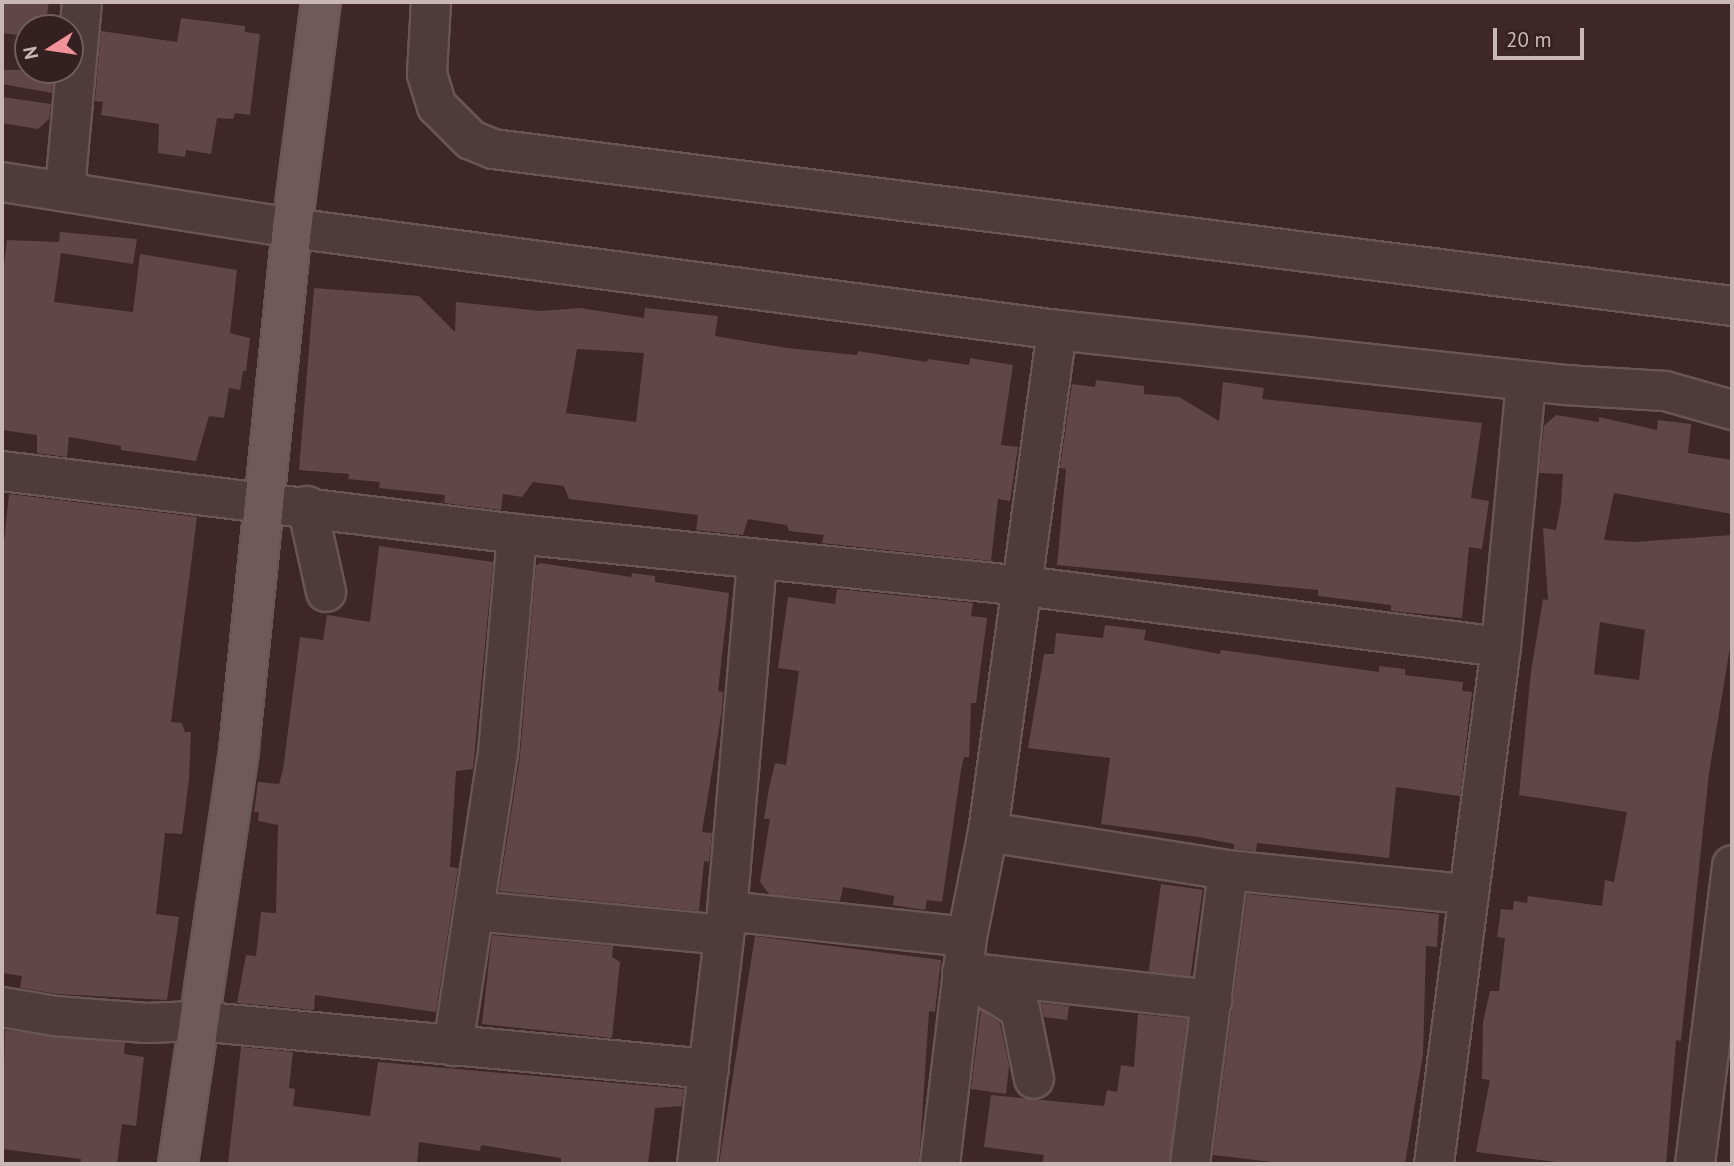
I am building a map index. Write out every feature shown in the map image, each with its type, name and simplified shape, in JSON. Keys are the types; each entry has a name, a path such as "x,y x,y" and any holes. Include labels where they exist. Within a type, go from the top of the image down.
{"main road":[{"path":"178,1164 196,1021 239,749 267,501 292,228 321,2"}],"street":[{"path":"65,189 82,2"},
{"path":"431,2 427,74 437,106 451,125 493,149 1732,306"},
{"path":"2,182 65,189 292,228 1057,330 1526,381 1665,391 1732,410"},
{"path":"940,1164 1024,586 1057,330"},
{"path":"1434,1164 1466,894 1501,647 1526,381"},
{"path":"2,471 267,501 517,534 1024,586 1501,647"},
{"path":"307,506 327,592"},
{"path":"453,1046 498,753 517,534"},
{"path":"697,1164 725,923 757,560"},
{"path":"988,832 1228,870 1466,894"},
{"path":"1695,1164 1729,920 1732,865"},
{"path":"1190,1164 1228,870"},
{"path":"475,911 725,923 1212,1000"},
{"path":"970,961 991,991 1020,1009 1034,1079"},
{"path":"2,1007 147,1023 196,1021 709,1069"}],"building":[{"path":"2,2 49,2 47,14 14,14 14,34 2,33"},
{"path":"181,18 245,26 245,32 260,34 250,115 235,113 233,119 217,118 211,154 186,150 185,157 158,153 159,124 101,115 103,102 95,101 101,31 177,42"},
{"path":"2,70 14,70 14,84 53,84 52,93 2,84"},
{"path":"2,97 51,104 49,119 38,129 2,123"},
{"path":"60,232 137,239 133,264 61,253 54,302 133,312 140,254 237,270 230,333 250,338 246,371 243,371 240,390 229,388 224,418 209,416 196,461 121,450 121,446 69,437 67,457 37,453 37,435 2,430 2,282 7,240 59,242"},
{"path":"314,288 419,296 455,332 456,302 540,311 580,308 644,318 645,308 718,316 715,336 787,348 857,355 858,351 927,362 928,359 969,365 970,358 1013,365 1001,445 1018,447 1010,501 998,499 991,561 822,543 824,535 789,531 787,525 748,519 743,535 696,530 698,515 569,499 564,486 533,482 522,497 503,494 501,510 444,503 445,495 379,488 380,482 348,479 349,474 299,470","holes":["577,349 644,353 636,422 566,413"]},
{"path":"1096,380 1144,386 1144,394 1179,397 1219,421 1223,382 1264,388 1262,399 1482,423 1471,498 1489,501 1482,549 1469,547 1462,618 1391,611 1391,605 1318,596 1318,590 1057,565 1066,469 1060,468 1072,384 1095,387"},
{"path":"1556,415 1599,422 1599,417 1657,430 1658,420 1691,424 1688,453 1732,460 1732,514 1614,493 1604,540 1634,542 1732,535 1732,636 1709,773 1681,1041 1676,1040 1666,1164 1573,1164 1476,1152 1490,1080 1482,1079 1483,1022 1490,991 1499,991 1505,938 1497,937 1501,909 1513,910 1514,901 1527,903 1528,896 1602,906 1605,880 1614,882 1627,812 1519,795 1531,671 1543,599 1548,600 1543,528 1556,530 1563,474 1539,473 1544,426","holes":["1600,622 1645,630 1639,680 1594,674"]},
{"path":"9,494 197,517 171,722 182,723 185,732 191,732 189,779 182,834 165,833 156,914 179,917 167,1000 58,994 20,988 22,976 2,973 2,561"},
{"path":"379,546 493,562 473,769 456,771 450,867 458,868 436,1012 315,995 314,1010 237,1003 246,955 256,956 261,912 276,913 278,825 258,821 259,812 254,812 258,782 279,784 283,770 300,637 323,640 327,615 370,622"},
{"path":"540,563 631,577 632,573 655,576 655,582 729,593 718,691 723,692 722,710 702,832 712,833 709,862 704,861 699,911 499,891 520,756 536,566"},
{"path":"837,589 973,603 971,616 987,618 976,703 971,703 969,757 964,757 961,770 942,902 927,900 925,910 893,905 894,896 843,887 840,901 769,894 760,882 770,819 764,819 769,788 775,763 786,765 799,671 778,668 788,597 835,604"},
{"path":"1105,625 1146,630 1144,640 1220,654 1221,650 1379,672 1379,666 1405,669 1405,675 1463,682 1462,691 1472,692 1460,796 1396,787 1389,858 1257,843 1256,851 1234,849 1234,844 1198,837 1101,824 1110,758 1028,748 1044,654 1054,654 1056,633 1103,638"},
{"path":"1161,884 1203,890 1190,977 1149,971"},
{"path":"1247,894 1439,914 1437,947 1426,946 1423,1054 1405,1164 1288,1164 1213,1155"},
{"path":"492,935 613,946 612,957 620,962 612,1038 482,1024"},
{"path":"755,936 941,960 935,1012 929,1011 919,1164 719,1164"},
{"path":"1041,1003 1069,1006 1067,1020 1044,1017"},
{"path":"981,1010 1000,1023 1009,1066 1006,1094 971,1089"},
{"path":"1138,1014 1187,1019 1169,1164 1042,1164 1044,1155 984,1147 991,1095 1104,1106 1107,1090 1117,1092 1121,1065 1134,1067"},
{"path":"5,1030 125,1043 124,1054 144,1057 136,1126 122,1124 117,1164 80,1164 81,1159 2,1149"},
{"path":"241,1047 293,1052 289,1088 295,1089 293,1106 370,1116 378,1062 684,1089 682,1106 655,1108 648,1164 561,1164 561,1158 481,1145 480,1151 419,1142 417,1164 228,1164"}]}
